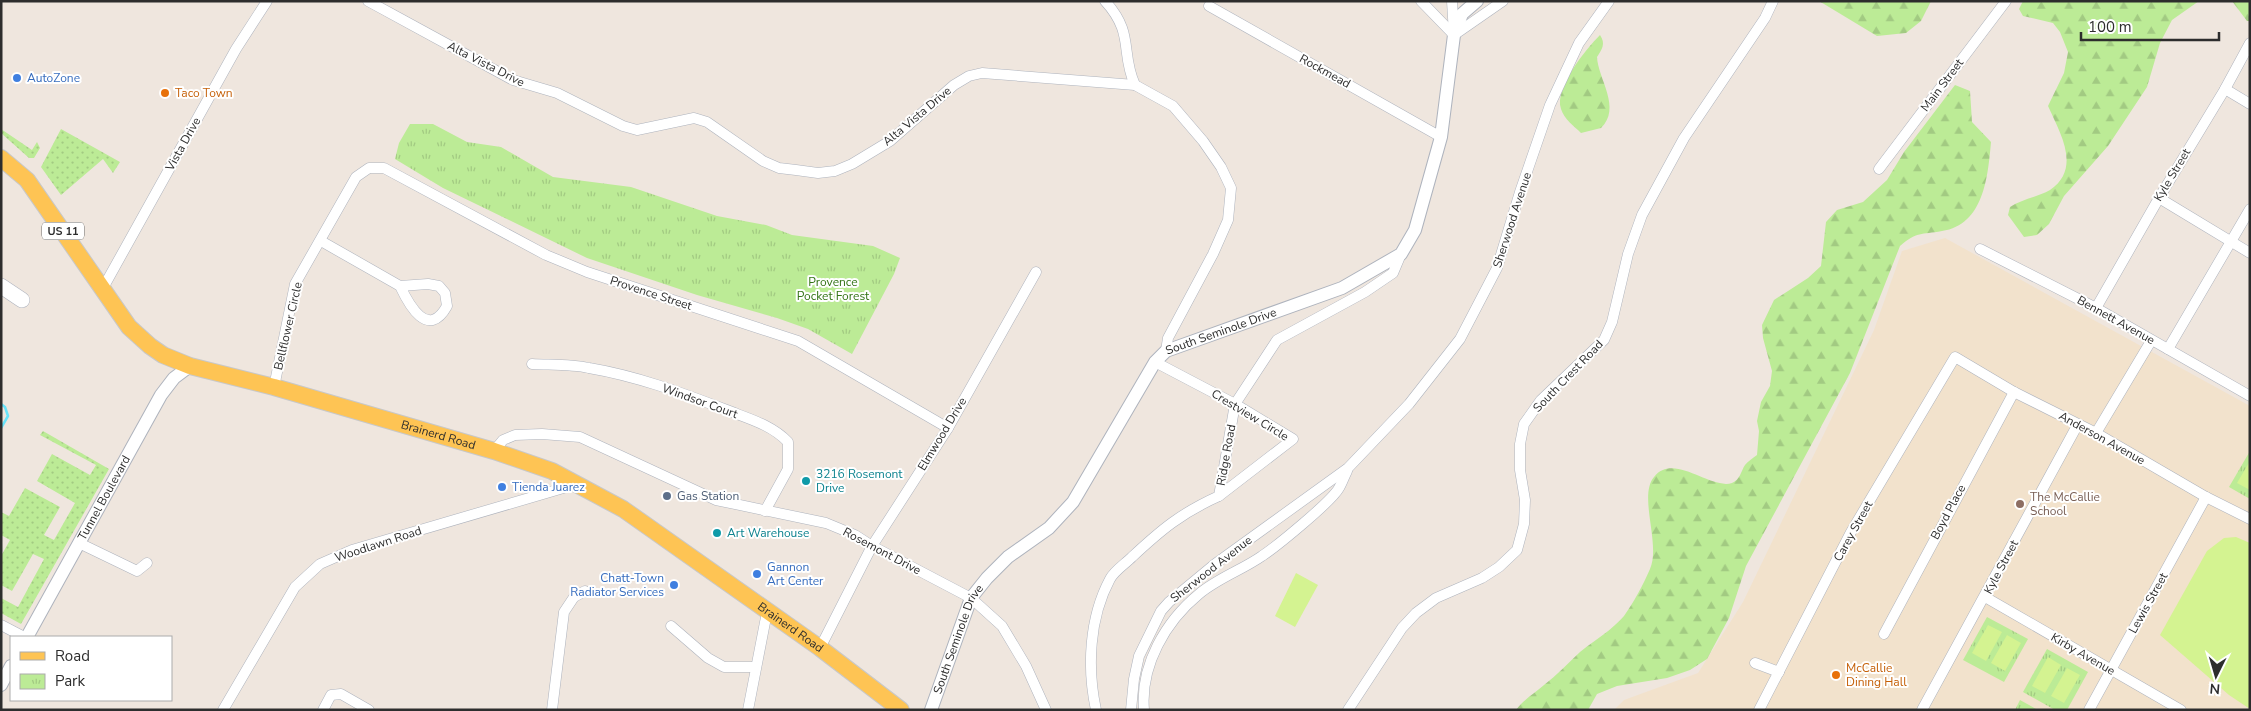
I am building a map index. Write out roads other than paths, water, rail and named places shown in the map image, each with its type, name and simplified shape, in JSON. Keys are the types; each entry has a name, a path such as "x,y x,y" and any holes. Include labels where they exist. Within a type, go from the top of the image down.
{"main road":[{"name":"Brainerd Road","path":"1,158 27,180 129,327 150,346 164,355 190,366 274,387 494,451 552,471 623,509 820,648 902,710"},
{"path":"1,286 22,300"}],"street":[{"name":"Vista Drive","path":"103,288 236,49 267,1"},
{"name":"Alta Vista Drive","path":"368,1 513,80 557,93 623,126 637,130 694,118 707,122 763,161 779,168 818,173 835,171 852,164 890,141 954,85 969,76 982,73 1135,85 1172,106 1187,121 1221,167 1231,188 1228,220 1213,254 1168,338 1166,351"},
{"path":"1105,1 1115,12 1124,28 1131,76 1135,85"},
{"path":"1421,1 1454,34"},
{"path":"1452,1 1454,34"},
{"name":"South Seminole Drive","path":"930,710 972,598 987,578 1008,557 1048,528 1073,502 1155,362 1166,351 1342,288 1401,254 1415,230 1441,137 1454,34 1462,14 1477,1"},
{"path":"1454,34 1502,1"},
{"name":"Sherwood Avenue","path":"1132,710 1138,656 1161,610 1215,564 1348,468 1409,404 1460,339 1497,268 1520,192 1550,105 1579,43 1609,1"},
{"name":"South Crest Road","path":"1348,710 1402,628 1416,613 1436,598 1482,578 1499,567 1517,550 1524,524 1525,500 1520,470 1524,424 1541,400 1604,340 1612,322 1628,254 1642,215 1684,138 1765,18 1772,1"},
{"name":"Main Street","path":"1879,169 2006,1"},
{"name":"Rockmead","path":"1209,6 1441,137"},
{"name":"Kyle Street","path":"2096,308 2158,198 2225,90 2250,44"},
{"path":"2225,90 2250,104"},
{"name":"Provence Street","path":"356,177 369,168 384,168 546,255 587,272 798,341 948,428"},
{"name":"Bellflower Circle","path":"274,387 295,284 356,177"},
{"path":"2158,198 2250,253"},
{"path":"2168,349 2250,209"},
{"path":"321,241 400,286 415,314 423,319 430,320 439,317 447,306 445,293 439,286 428,284 400,286"},
{"name":"Bennett Avenue","path":"1980,249 2096,308 2250,396"},
{"name":"Ridge Road","path":"1096,710 1092,690 1090,659 1099,608 1111,577 1164,527 1190,509 1218,496 1235,404 1277,340 1364,292 1393,272 1401,254"},
{"name":"Elmwood Drive","path":"820,648 872,546 948,428 1036,272"},
{"path":"2096,434 2152,341"},
{"name":"Anderson Avenue","path":"1955,357 2014,392 2078,424 2206,497 2250,519"},
{"name":"Carey Street","path":"1761,709 1851,532 1955,357"},
{"name":"Crestview Circle","path":"1155,362 1235,404 1293,439 1218,496"},
{"name":"Windsor Court","path":"532,364 587,367 619,374 680,392 757,422 779,433 788,442 788,469 765,511"},
{"name":"Tunnel Boulevard","path":"27,636 161,395 174,378 190,366"},
{"name":"Boyd Place","path":"1884,634 2014,392"},
{"name":"Kyle Street","path":"1922,710 2078,424"},
{"name":"Rosemont Drive","path":"494,451 503,440 515,435 542,434 580,437 716,500 826,523 855,535 872,546 972,598 1002,626 1026,666 1046,710"},
{"name":"Sherwood Avenue","path":"1144,710 1149,669 1156,646 1178,614 1200,593 1262,556 1318,508 1339,488 1348,468"},
{"name":"Woodlawn Road","path":"223,710 295,587 320,564 352,550 578,484"},
{"name":"Lewis Street","path":"2089,710 2206,497"},
{"path":"79,543 137,571 147,563"},
{"path":"552,710 564,612 574,597 586,591"},
{"name":"Kirby Avenue","path":"1985,597 2181,710"},
{"path":"748,710 767,612"},
{"path":"1,625 24,636"},
{"path":"671,626 708,658 724,667 755,667"},
{"path":"1756,662 1779,672"},
{"path":"1,685 10,668"},
{"path":"324,710 332,695 341,694 369,710"}],"waterway":[{"path":"1,404 5,407 8,416 1,428"}],"place":[{"name":"AutoZone","path":"17,78"},
{"name":"Taco Town","path":"165,93"},
{"name":"3216 Rosemont Drive","path":"806,481"},
{"name":"Tienda Juarez","path":"502,487"},
{"name":"Gas Station","path":"667,496"},
{"name":"The McCallie School","path":"2020,504"},
{"name":"Art Warehouse","path":"717,533"},
{"name":"Gannon Art Center","path":"757,574"},
{"name":"Chatt-Town Radiator Services","path":"674,585"},
{"name":"McCallie Dining Hall","path":"1836,675"}],"park label":[{"name":"Provence Pocket Forest","path":"833,289"}]}
